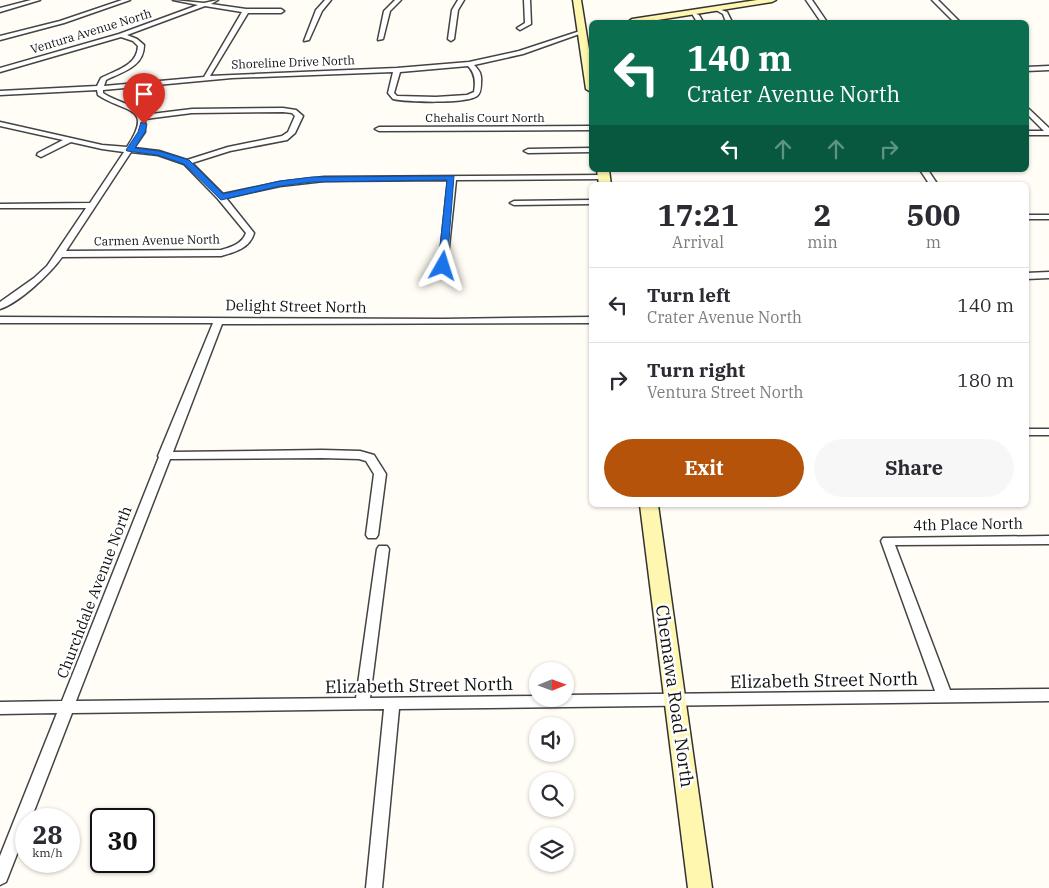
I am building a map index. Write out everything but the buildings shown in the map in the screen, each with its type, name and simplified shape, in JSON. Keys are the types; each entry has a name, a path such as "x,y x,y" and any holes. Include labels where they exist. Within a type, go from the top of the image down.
{"street":[{"path":"0,10 37,0"},
{"path":"0,38 62,22 128,0"},
{"path":"176,0 246,11 281,11"},
{"name":"Ventura Avenue North","path":"0,70 121,35 215,0"},
{"path":"306,40 319,10 328,0"},
{"path":"380,39 388,11 398,0"},
{"path":"452,39 455,10 461,0"},
{"path":"520,28 528,24 527,0"},
{"path":"578,0 587,31 589,57"},
{"path":"645,20 772,0"},
{"path":"809,0 823,20"},
{"path":"936,0 955,20"},
{"path":"718,9 725,13 728,20"},
{"path":"206,78 246,11"},
{"path":"692,13 699,20"},
{"name":"Shoreline Drive North","path":"0,93 100,88 206,78 397,70 470,64 522,53 587,31"},
{"path":"0,306 37,280 50,268 142,132 144,124 142,117 124,104 101,96 100,88 104,79 130,66 140,54 141,45 135,40 121,35"},
{"path":"397,70 391,93 395,98 462,99 473,96 478,91 479,76 470,64"},
{"path":"1029,68 1049,68"},
{"path":"142,117 192,111 274,110 294,111 299,116 291,133 284,138 228,149 187,162"},
{"path":"1029,112 1049,133"},
{"path":"0,124 70,140 159,153 187,162 221,197 280,184 312,180 604,177"},
{"name":"Chehalis Court North","path":"379,129 589,128"},
{"path":"1029,133 1049,133"},
{"path":"41,155 70,140"},
{"path":"528,151 589,150"},
{"path":"443,266 452,178"},
{"name":"Carmen Avenue North","path":"60,254 222,253 238,247 250,238 248,229 221,197"},
{"path":"514,203 589,202"},
{"path":"0,206 93,205"},
{"path":"1029,217 1049,217"},
{"path":"1029,276 1049,275"},
{"name":"Delight Street North","path":"0,320 295,322 589,320"},
{"name":"Churchdale Avenue North","path":"0,877 219,320"},
{"path":"1029,432 1049,432"},
{"path":"164,456 322,454 360,455 370,458 380,474 372,535"},
{"name":"Chemawa Road North","path":"649,507 700,888"},
{"name":"4th Place North","path":"945,697 887,541 1049,540"},
{"path":"362,704 383,549"},
{"name":"Elizabeth Street North","path":"0,708 1049,695"},
{"path":"374,888 392,704"}],"route":[{"path":"144,124 142,132 130,150 159,153 187,162 221,197 280,184 312,180 452,178 443,266"}]}
